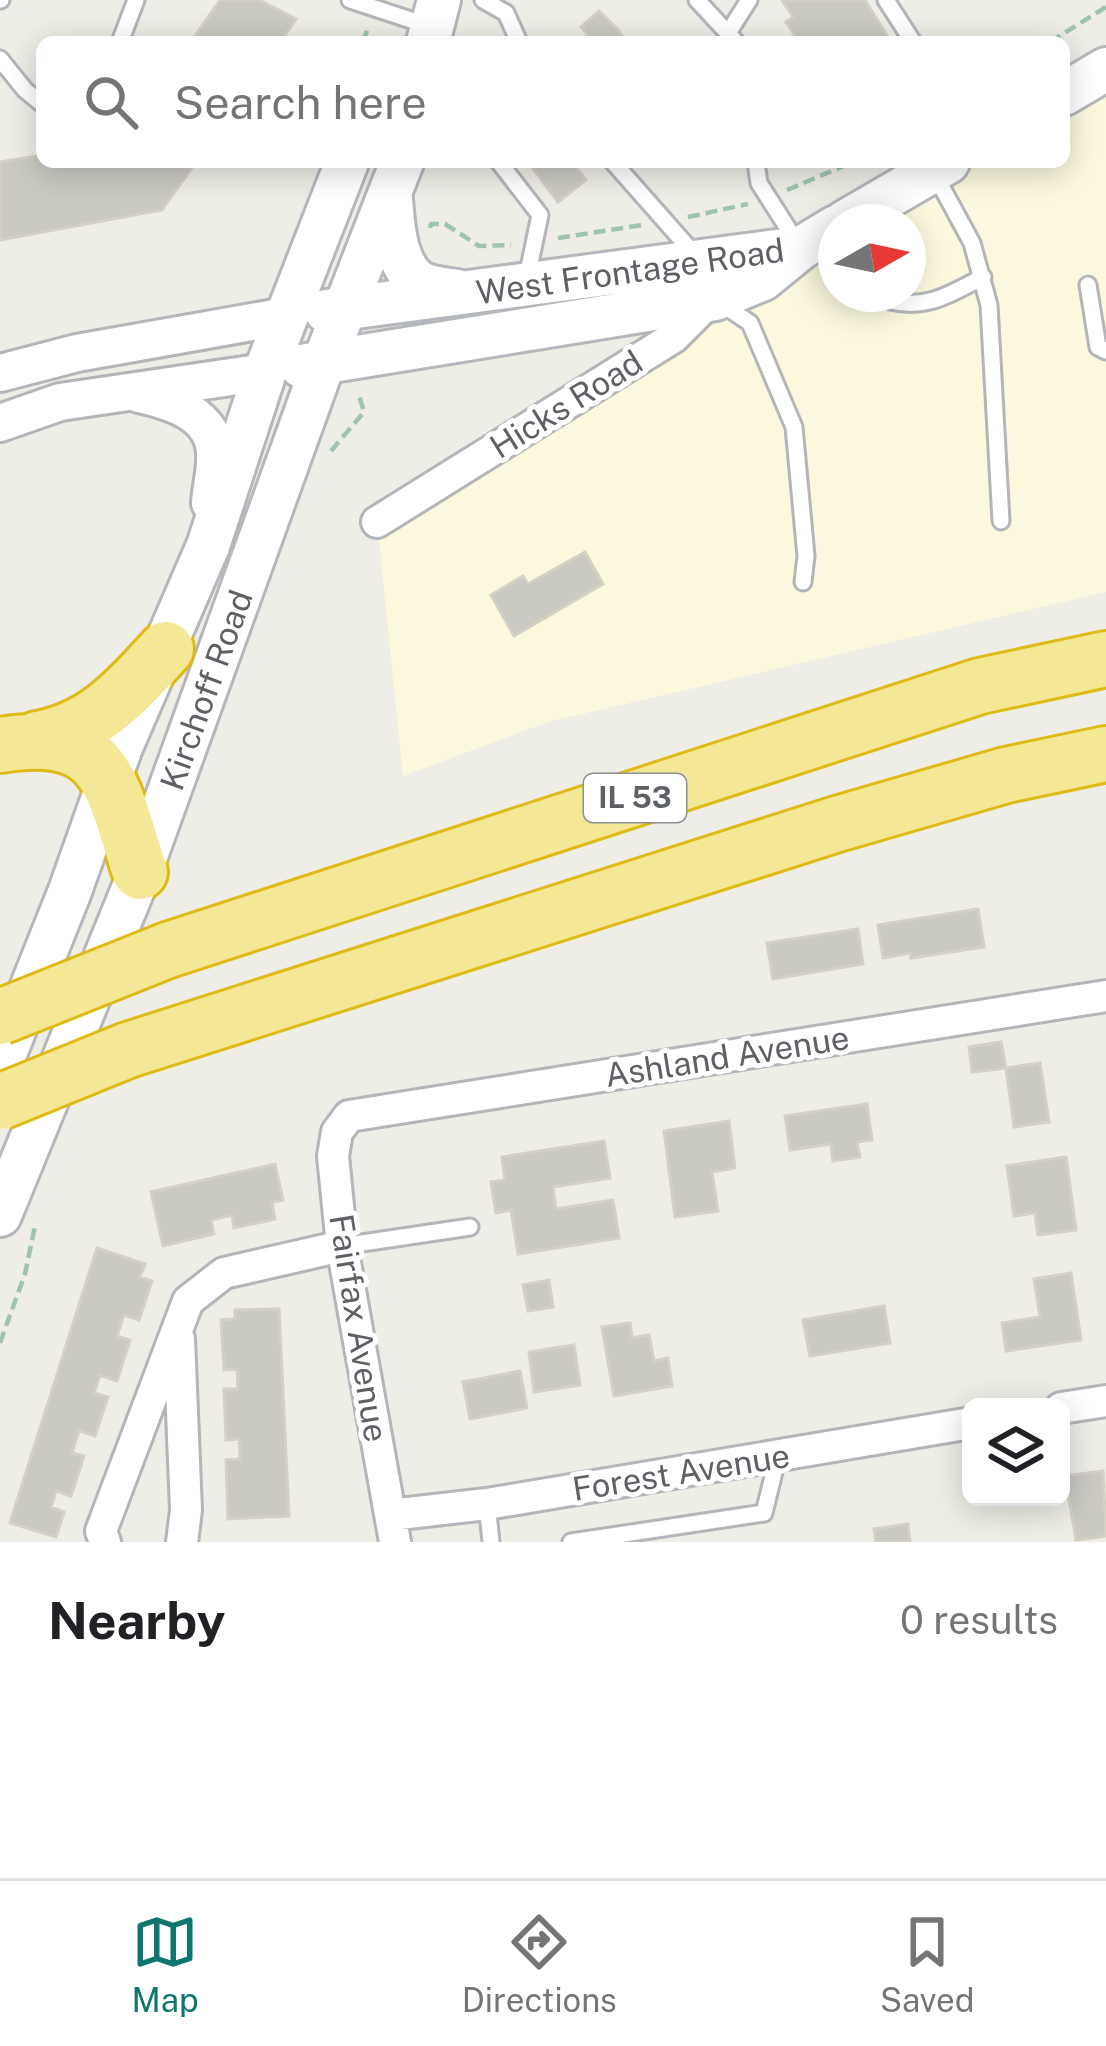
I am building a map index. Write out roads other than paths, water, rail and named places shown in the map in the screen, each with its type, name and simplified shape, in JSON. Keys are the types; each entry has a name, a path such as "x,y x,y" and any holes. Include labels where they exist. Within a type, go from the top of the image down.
{"highway":[{"path":"19,742 79,728 106,712 166,649"},
{"name":"IL 53","path":"0,1017 168,950 980,686 1106,658"},
{"path":"19,742 54,741 91,757 110,781 140,872"},
{"name":"IL 53","path":"0,1102 128,1050 837,824 1006,776 1106,754"},
{"path":"837,824 1106,786"}],"main road":[{"path":"1070,90 1106,69"},
{"name":"Kirchoff Road","path":"0,1066 121,747 208,546 265,372 345,168"},
{"path":"876,204 937,168"},
{"path":"396,177 397,245 407,269 417,281 464,293"},
{"name":"Kirchoff Road","path":"0,1215 140,872 396,177"},
{"name":"West Frontage Road","path":"265,372 708,280 818,238"},
{"name":"West Frontage Road","path":"286,316 525,284 708,280"}],"street":[{"name":"Hicks Road","path":"377,522 674,337 708,280"},
{"name":"West Frontage Road","path":"0,374 77,353 286,316"},
{"name":"West Frontage Road","path":"0,423 60,402 265,372"},
{"path":"130,392 171,401 194,413 211,435 216,453 208,546"},
{"name":"Ashland Avenue","path":"349,1116 1106,996"},
{"name":"Fairfax Avenue","path":"349,1116 337,1132 333,1156 342,1246 393,1529"},
{"path":"106,1542 100,1531 188,1301 224,1273 342,1246"},
{"path":"178,1327 182,1542"},
{"path":"1070,1407 1106,1401"},
{"name":"Forest Avenue","path":"393,1529 487,1504 962,1425"}],"lane":[{"path":"122,36 136,0"},
{"path":"350,0 427,28"},
{"path":"483,0 506,13 516,36"},
{"path":"697,0 730,36"},
{"path":"733,36 749,0"},
{"path":"886,0 909,36"},
{"path":"0,59 36,99"},
{"path":"504,168 541,214 525,284"},
{"path":"619,168 708,280 750,322 794,428 806,556 803,582"},
{"path":"757,168 768,196 818,238"},
{"path":"941,168 983,277 993,339 1001,521"},
{"path":"926,304 983,277"},
{"path":"1088,285 1098,347 1106,351"},
{"path":"342,1246 470,1227"},
{"path":"571,1542 764,1514 778,1456"},
{"path":"487,1504 491,1542"}]}
